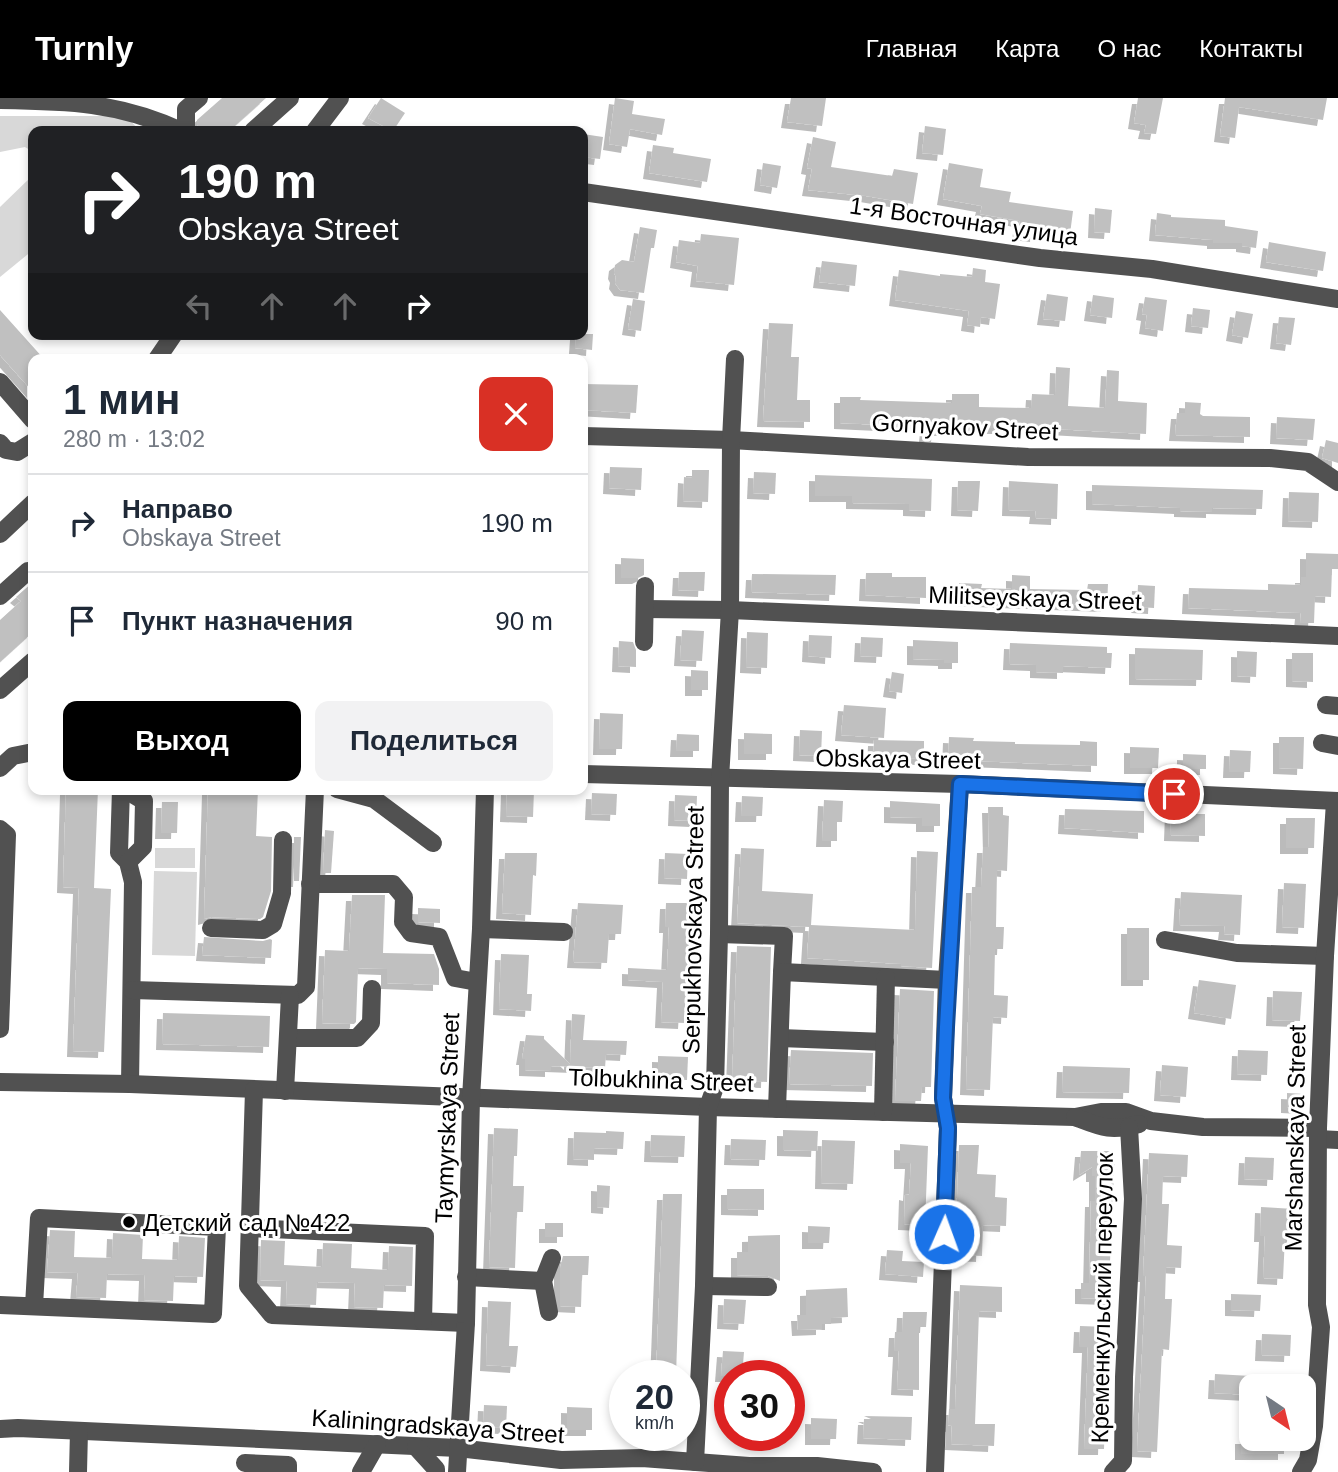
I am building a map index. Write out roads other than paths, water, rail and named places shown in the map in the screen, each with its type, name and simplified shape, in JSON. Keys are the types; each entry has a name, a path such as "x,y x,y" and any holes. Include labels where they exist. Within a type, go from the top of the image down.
{"street":[{"path":"259,126 290,98"},
{"path":"319,126 340,98"},
{"path":"0,100 76,100 152,117 172,126"},
{"path":"184,126 191,102"},
{"name":"1-я Восточная улица","path":"588,193 1040,258 1152,269 1338,299"},
{"name":"Serpukhovskaya Street","path":"695,1462 704,1286 708,1107 715,1087 720,779 730,610 731,440 735,359"},
{"path":"0,382 28,413"},
{"name":"Gornyakov Street","path":"588,436 731,440 1028,457 1270,458 1308,462 1338,482"},
{"path":"0,443 6,450 17,452 28,445"},
{"path":"0,534 28,508"},
{"path":"0,596 28,572"},
{"path":"643,642 645,586"},
{"name":"Militseyskaya Street","path":"645,609 730,610 1338,636"},
{"path":"0,690 28,665"},
{"path":"0,768 13,756 28,750"},
{"name":"Obskaya Street","path":"588,774 960,784 1337,801"},
{"path":"935,1472 948,1128 943,1098 947,980 960,784"},
{"path":"123,795 119,853 128,862 133,881 130,1084"},
{"path":"132,990 290,996 298,995 306,987 315,795"},
{"path":"359,795 373,799 433,843"},
{"name":"Taymyrskaya Street","path":"457,1472 466,1323 471,1098 481,929 485,795"},
{"name":"Marshanskaya Street","path":"1301,1472 1308,1460 1314,1426 1321,1327 1317,1305 1318,1134 1325,956 1337,801"},
{"path":"0,829 7,835 0,1029"},
{"path":"211,928 263,930 273,924 282,892 283,840"},
{"path":"282,892 393,884 404,897 403,922 411,933 439,937 455,978 477,982"},
{"path":"481,929 564,932"},
{"path":"719,934 785,936 777,1109"},
{"path":"1166,940 1237,953 1325,956"},
{"path":"782,972 947,980"},
{"path":"883,1112 886,976"},
{"path":"288,1038 357,1038 371,1023 372,989"},
{"path":"285,1091 290,996"},
{"path":"780,1038 885,1042"},
{"name":"Tolbukhina Street","path":"0,1082 130,1084 883,1112 1075,1117 1101,1112 1126,1112 1152,1121 1318,1134 1338,1140"},
{"path":"254,1090 248,1286 272,1315 466,1323"},
{"path":"1075,1117 1106,1129 1152,1121"},
{"name":"Кременкульский переулок","path":"1115,1471 1123,1461 1124,1377 1133,1199 1129,1127"},
{"path":"0,1305 213,1314 217,1227 39,1218 34,1306"},
{"path":"250,1228 425,1236 423,1321"},
{"path":"549,1312 543,1281 552,1258"},
{"path":"466,1277 543,1281"},
{"path":"704,1286 768,1287"},
{"path":"1321,1327 1338,1317"},
{"name":"Kaliningradskaya Street","path":"0,1429 458,1448 561,1461 642,1458 749,1466 817,1466 873,1472"},
{"path":"78,1472 79,1431"},
{"path":"246,1438 245,1467 288,1465 288,1472"},
{"path":"362,1472 377,1444"},
{"path":"416,1447 436,1472"}],"place":[{"name":"Детский сад №422","path":"129,1222"}]}
